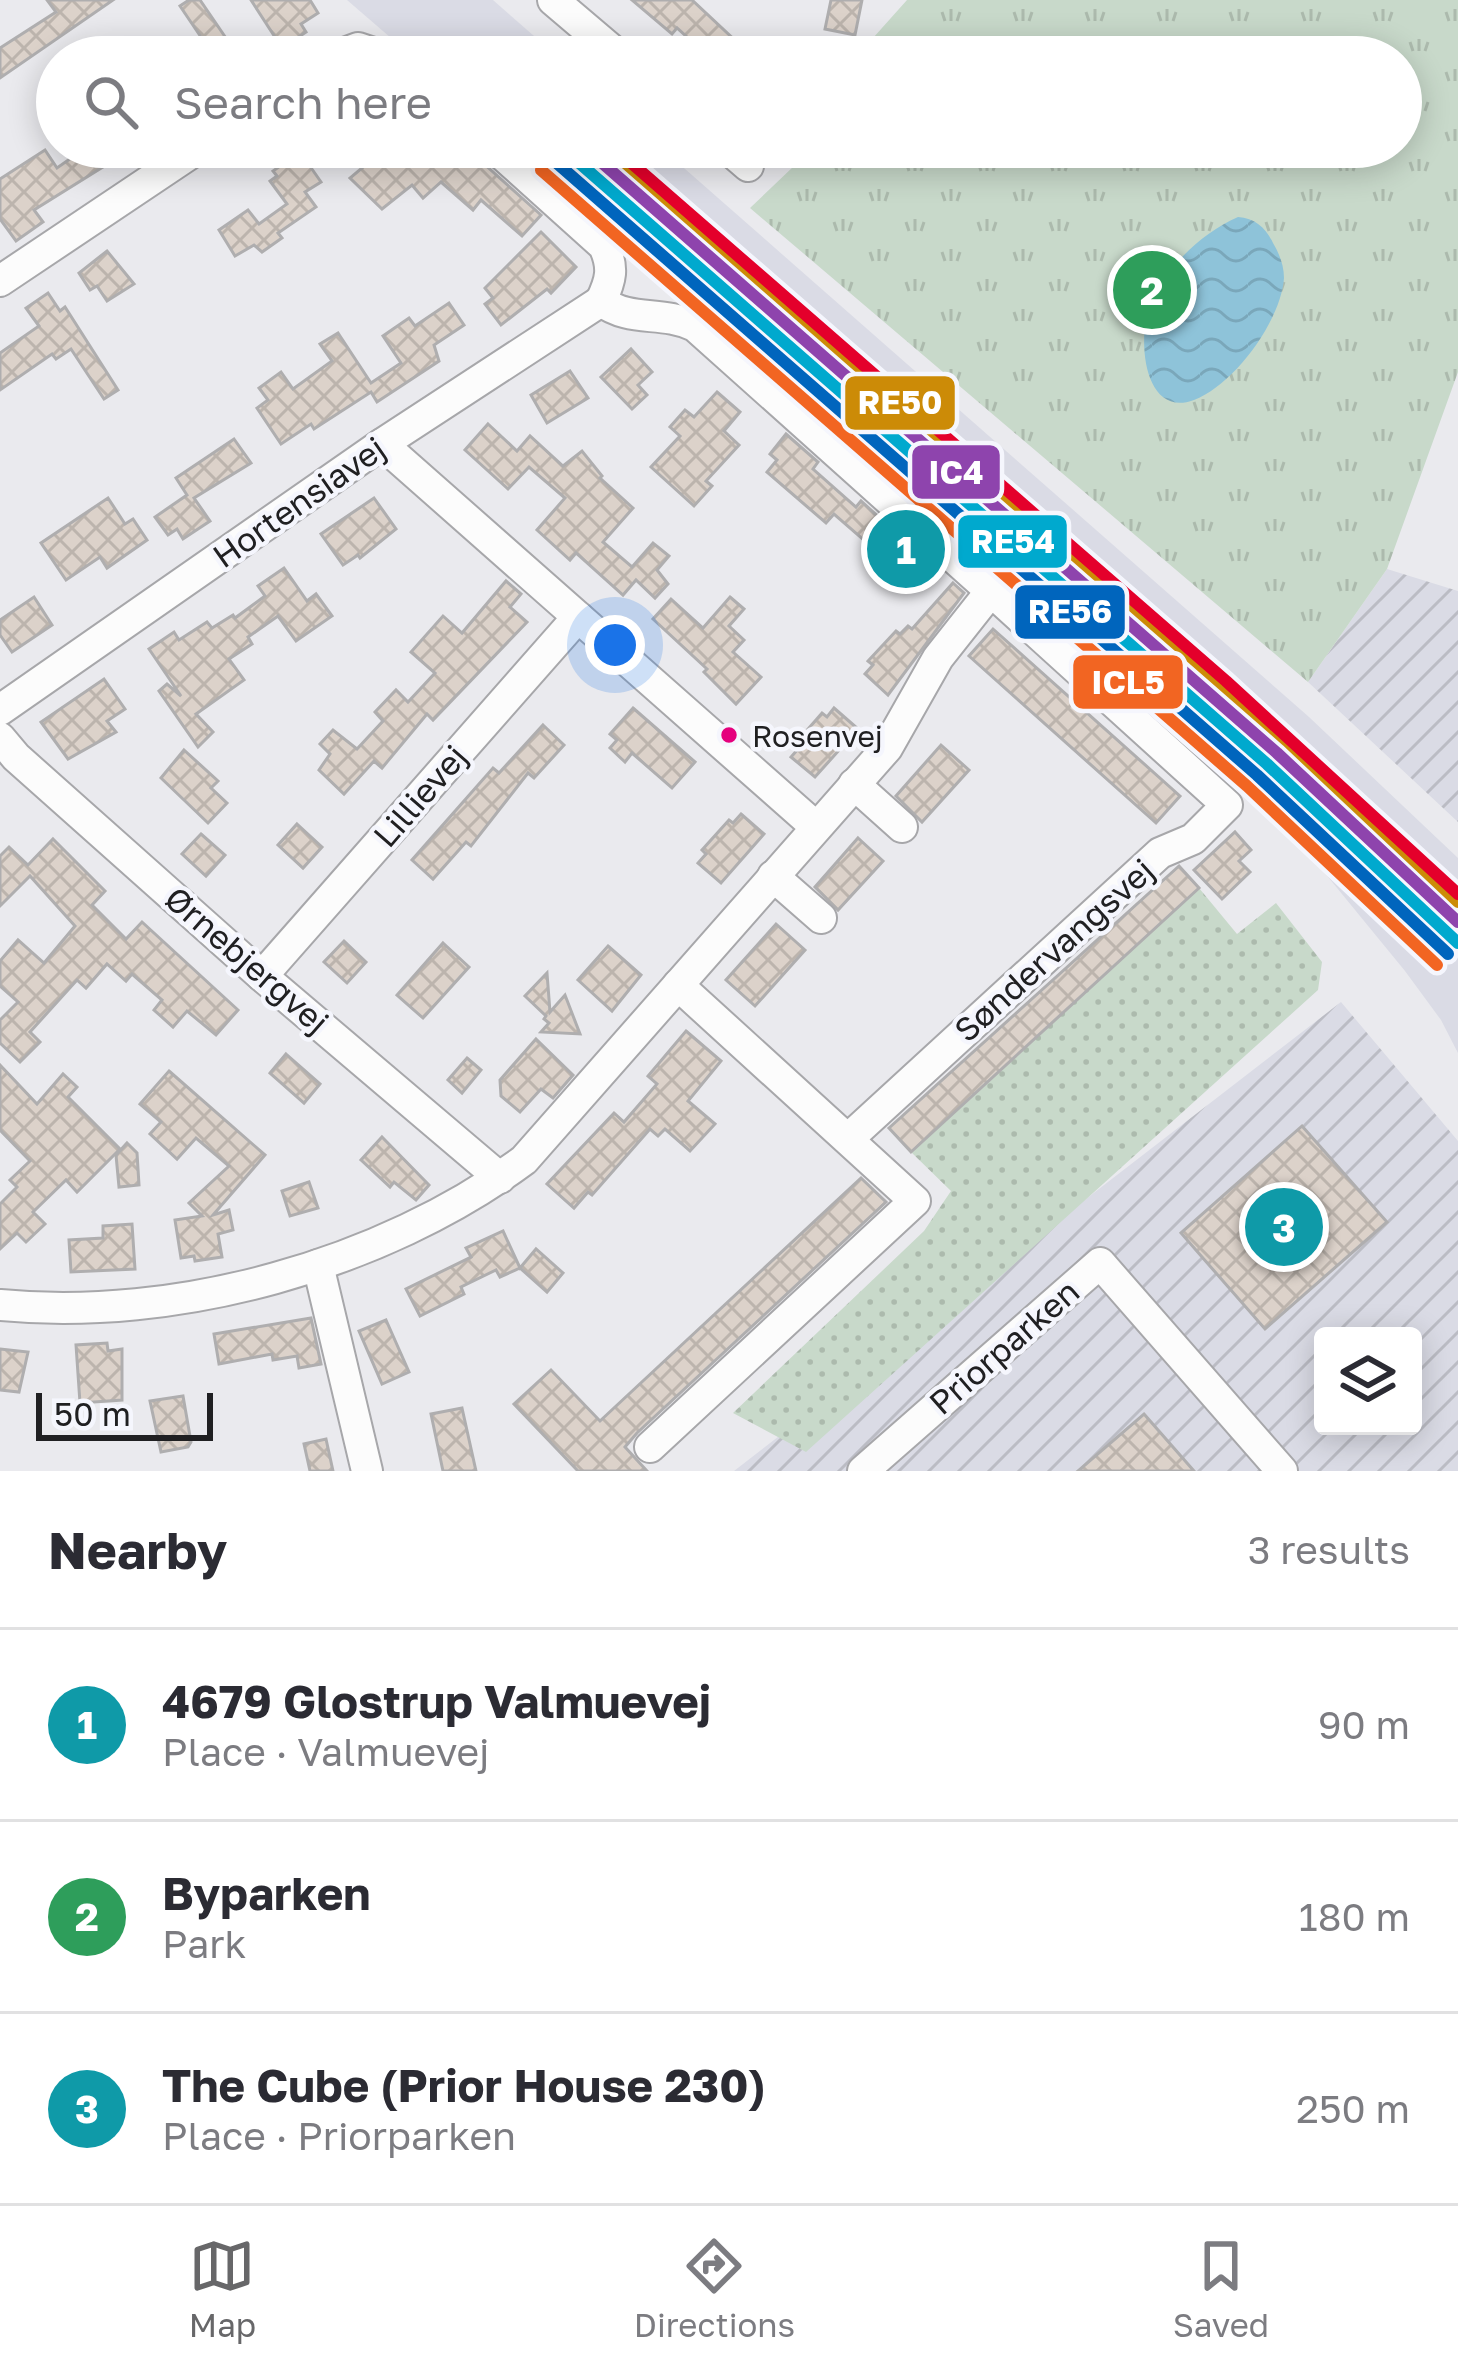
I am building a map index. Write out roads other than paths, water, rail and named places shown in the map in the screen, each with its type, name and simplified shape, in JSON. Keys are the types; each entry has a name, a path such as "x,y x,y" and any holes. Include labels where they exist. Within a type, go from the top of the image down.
{"street":[{"path":"553,0 595,36"},
{"path":"0,281 169,168"},
{"path":"0,1305 130,1308 220,1293 318,1265 469,1200 500,1178 524,1160 887,748 938,658 991,591 695,326 662,314 622,316 602,301 611,279 611,261 604,246 517,168"},
{"name":"Hortensiavej","path":"0,710 382,444 602,301"},
{"path":"382,444 816,827"},
{"name":"Søndervangsvej","path":"848,1138 1160,853 1192,839 1227,805 991,591"},
{"name":"Lillievej","path":"262,976 578,617"},
{"name":"Ørnebjergvej","path":"0,738 262,976 500,1178"},
{"path":"854,784 902,827"},
{"path":"773,876 821,919"},
{"path":"650,1447 914,1201 678,985"},
{"name":"Priorparken","path":"862,1471 1100,1263 1282,1471"},
{"path":"318,1265 367,1471"}],"water":[{"path":"1238,217 1255,222 1270,238 1283,268 1281,295 1265,332 1225,381 1194,400 1177,403 1164,398 1148,372 1144,336 1150,306 1186,253"}],"place":[{"name":"Byparken","path":"1152,290"},
{"name":"4679 Glostrup Valmuevej","path":"906,549"},
{"name":"Rosenvej","path":"729,735"},
{"name":"The Cube (Prior House 230)","path":"1284,1227"}]}
